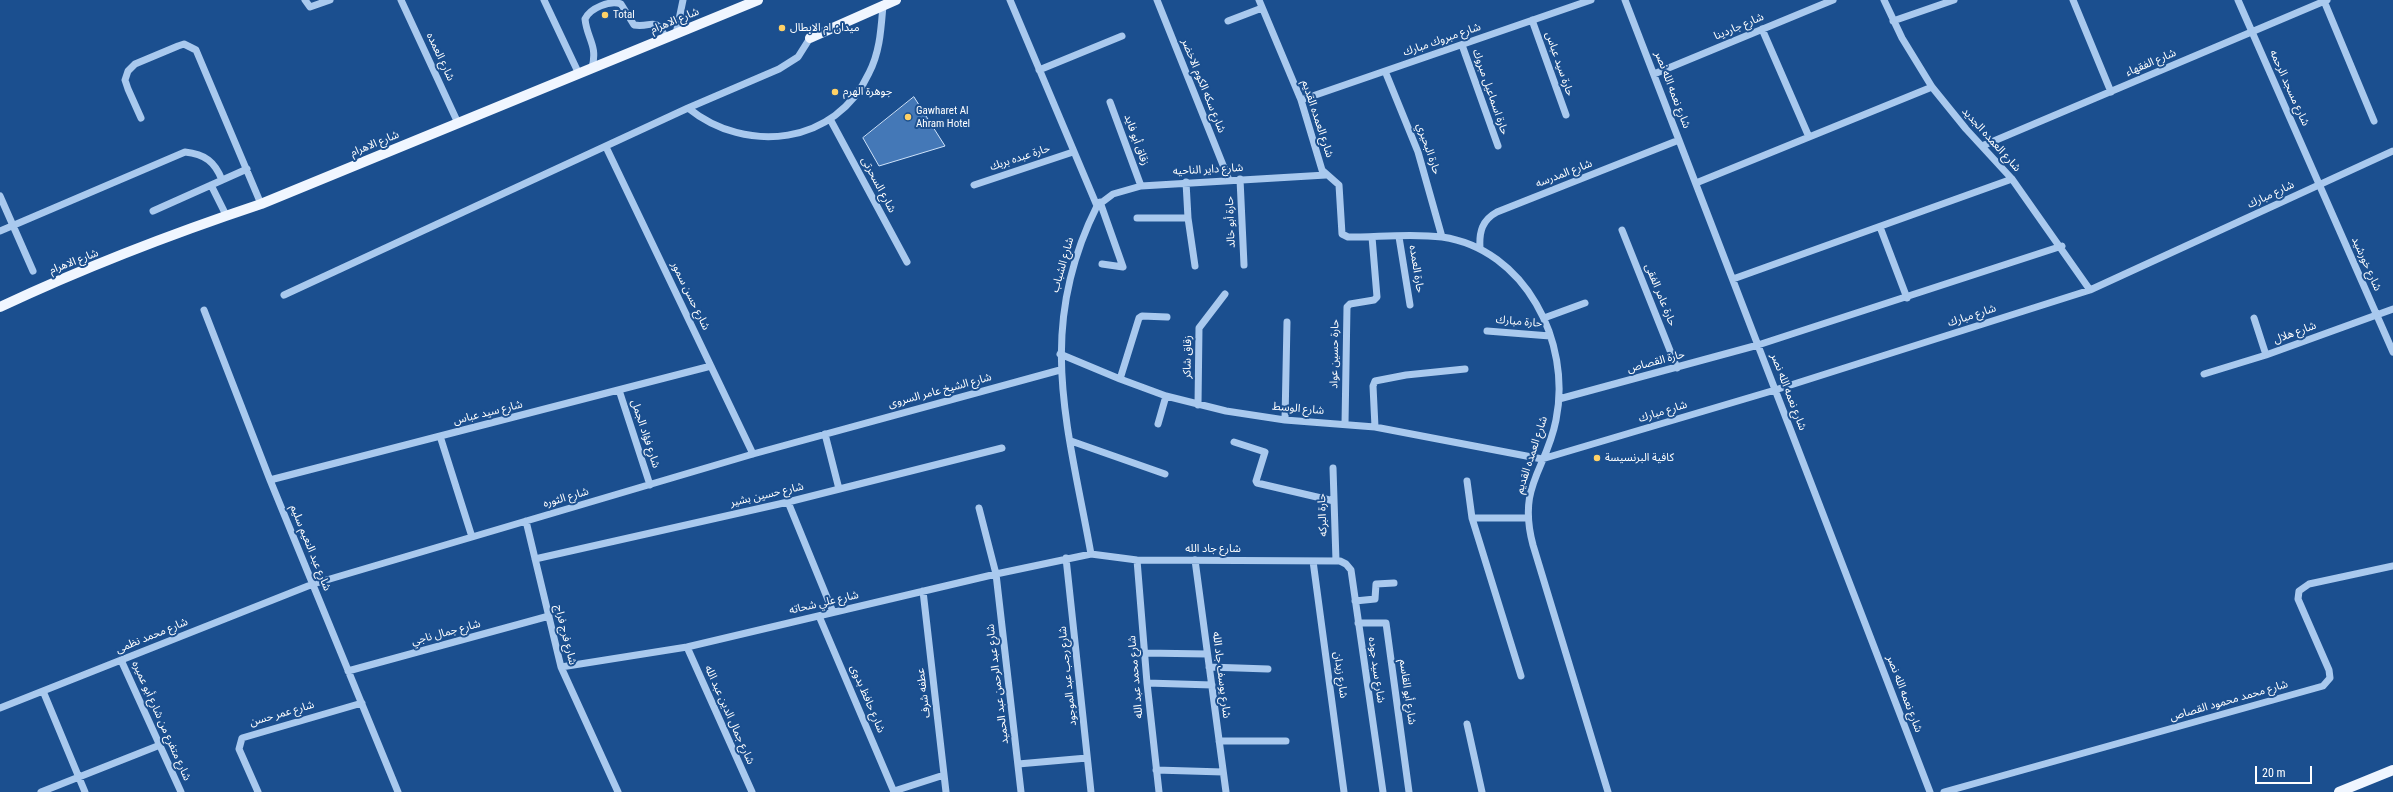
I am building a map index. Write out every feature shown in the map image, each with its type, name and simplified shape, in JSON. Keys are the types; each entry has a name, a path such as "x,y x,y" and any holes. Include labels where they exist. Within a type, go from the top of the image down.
{"main road":[{"name":"شارع الاهرام","path":"0,307 38,289 226,215 261,204 758,0"},
{"path":"810,38 896,0"},
{"path":"2339,792 2393,770"}],"street":[{"path":"305,0 307,5 312,7 330,0"},
{"name":"شارع العمده","path":"401,0 458,123"},
{"path":"544,0 579,74"},
{"path":"592,68 594,58 593,43 585,18 591,11 604,5 616,2 620,4 634,25 640,26 652,22 658,24 671,36 682,0"},
{"path":"1010,0 1073,152 1099,204 1123,267 1102,264"},
{"name":"شارع سكه الكوم الاخضر","path":"1157,0 1230,180"},
{"name":"شارع العمده القديم","path":"1259,0 1300,100 1321,167 1326,175 1339,185 1342,234 1348,237 1442,237 1480,248 1500,261 1518,278 1533,297 1544,318 1558,367 1559,399 1556,420 1529,494 1527,518 1535,552 1608,792"},
{"name":"شارع مبروك مبارك","path":"1300,100 1591,0"},
{"name":"شارع نعمه الله نصر","path":"1625,0 1930,792"},
{"name":"شارع جاردينا","path":"1654,74 1833,0"},
{"name":"شارع العمده الجديد","path":"1884,0 1911,55 1932,87 2012,180 2062,246 2090,290"},
{"path":"1893,21 1954,0"},
{"path":"2073,0 2112,92"},
{"name":"شارع مسجد الرحمه","path":"2238,0 2319,185"},
{"path":"2326,1 2374,121"},
{"name":"شارع الفقهاء","path":"1982,146 2326,1"},
{"path":"688,108 720,129 742,136 765,138 788,136 810,129 830,118 846,106 869,74 880,36 883,5"},
{"path":"1228,21 1262,8"},
{"name":"حارة سيد عباس","path":"1532,20 1566,115"},
{"path":"1762,29 1809,137"},
{"path":"1039,70 1122,36"},
{"path":"284,295 688,108 789,64 801,52 810,38"},
{"name":"حارة اسماعيل مبروك","path":"1462,45 1498,146"},
{"path":"141,118 125,80 128,71 135,64 178,46 191,46 196,50 248,169 261,204"},
{"name":"حارة البحيري","path":"1385,71 1418,152 1442,237"},
{"path":"1696,183 1932,87"},
{"name":"زقاق أبو فايد","path":"1110,102 1141,186"},
{"name":"شارع السحرتى","path":"830,118 907,262"},
{"name":"شارع المدرسه","path":"1480,248 1480,231 1484,223 1497,212 1679,140"},
{"name":"شارع حسن سمور","path":"606,147 753,454"},
{"name":"شارع مبارك","path":"1542,459 1776,390 2090,290 2393,151"},
{"path":"0,231 185,152 198,153 209,159 218,168 222,180"},
{"name":"حارة عبده بربك","path":"974,185 1073,152"},
{"path":"153,211 248,169"},
{"name":"شارع داير الناحيه","path":"1099,204 1113,194 1141,186 1186,182 1326,175"},
{"name":"حارة أبو خالد","path":"1240,180 1244,264"},
{"path":"1733,279 2012,180"},
{"path":"1186,182 1188,218 1195,266"},
{"path":"211,185 226,215"},
{"name":"شارع خورشيد","path":"2319,185 2393,352"},
{"path":"0,196 32,271"},
{"name":"شارع الشباب","path":"1090,554 1060,370 1060,354 1063,310 1068,281 1079,246 1099,204"},
{"path":"1137,218 1188,218"},
{"path":"1880,227 1907,298"},
{"name":"حارة عامر الفقى","path":"1622,230 1677,368"},
{"name":"حارة حسين عواد","path":"1345,424 1347,307 1350,304 1374,300 1377,297 1372,237"},
{"name":"حارة العمده","path":"1399,237 1410,305"},
{"name":"حارة القصاص","path":"1559,399 1758,345 1907,298 2062,246"},
{"name":"زقاق شاكر","path":"1198,404 1199,328 1225,294"},
{"path":"1544,318 1585,303"},
{"name":"شارع هلال","path":"2204,374 2266,355 2393,308"},
{"name":"شارع عبد النعيم سليم","path":"204,310 270,480 398,792"},
{"path":"1120,379 1139,318 1142,316 1167,317"},
{"path":"2254,318 2266,355"},
{"path":"1285,420 1287,322"},
{"name":"حارة مبارك","path":"1487,331 1550,336"},
{"name":"شارع الوسط","path":"1060,354 1166,396 1198,404 1285,420 1375,427 1542,459"},
{"name":"شارع سيد عباس","path":"270,480 711,366"},
{"path":"1375,427 1373,386 1375,381 1413,374 1466,369"},
{"name":"شارع الشيخ عامر السروى","path":"825,434 1060,370"},
{"name":"شارع فؤاد الجمل","path":"619,390 650,484"},
{"path":"1158,424 1166,396"},
{"path":"825,434 839,489"},
{"name":"شارع الثوره","path":"313,584 650,484 825,434"},
{"path":"440,436 472,537"},
{"path":"1071,441 1165,474"},
{"path":"1234,442 1265,452 1256,481 1257,483 1334,501"},
{"name":"شارع حسين بشير","path":"535,559 788,502 1002,448"},
{"name":"حارة البركه","path":"1333,468 1336,561"},
{"path":"1467,481 1472,518 1521,676"},
{"path":"788,502 833,612"},
{"name":"شارع عبد الرحمن عبد الحميد","path":"979,508 996,574 1021,792"},
{"path":"1472,518 1527,518"},
{"name":"شارع فرج فراج","path":"526,521 561,667 618,792"},
{"name":"شارع علي شحاته","path":"561,667 687,647 996,574 1090,554"},
{"name":"شارع جاد الله","path":"1090,554 1138,560 1336,561"},
{"name":"شارع رجب عبد الموجود","path":"1066,558 1091,792"},
{"name":"شارع محمد عبد الله","path":"1138,560 1147,683 1159,792"},
{"name":"شارع يوسف جاد الله","path":"1195,560 1226,792"},
{"name":"شارع زيدان","path":"1314,561 1344,792"},
{"name":"شارع سيد جوده","path":"1336,561 1343,562 1349,567 1383,792"},
{"name":"شارع محمد محمود القصاص","path":"1944,792 2323,686 2330,678 2330,670 2298,599 2299,590 2309,584 2393,566"},
{"path":"1355,601 1375,599 1376,584 1394,583"},
{"name":"شارع محمد نظمى","path":"0,708 313,584"},
{"name":"عطفه شرف","path":"923,591 946,792"},
{"name":"شارع جمال ناجي","path":"348,670 549,616"},
{"name":"شارع حافظ بدوى","path":"819,616 894,792"},
{"name":"شارع أبو القاسم","path":"1358,623 1386,623 1409,792"},
{"name":"شارع جمال الدين عبد الله","path":"687,647 752,792"},
{"path":"1145,653 1207,654"},
{"name":"شارع متفرع من شارع أبو عميره","path":"122,660 181,792"},
{"path":"1209,667 1268,669"},
{"path":"1147,683 1212,685"},
{"path":"43,691 86,792"},
{"name":"شارع عمر حسن","path":"258,792 239,749 242,738 362,703"},
{"path":"1467,724 1482,792"},
{"path":"1219,741 1286,741"},
{"path":"41,792 160,745"},
{"path":"1018,764 1088,758"},
{"path":"1156,770 1223,772"},
{"path":"894,792 944,775"}],"building":[{"name":"Gawharet Al Ahram Hotel","path":"914,97 945,146 879,166 863,138"}],"place":[{"name":"Total","path":"605,15"},
{"name":"ميدان ام الابطال","path":"782,28"},
{"name":"جوهرة الهرم","path":"835,92"},
{"name":"Gawharet Al Ahram Hotel","path":"908,117"},
{"name":"كافية البرنسيسة","path":"1597,458"}]}
